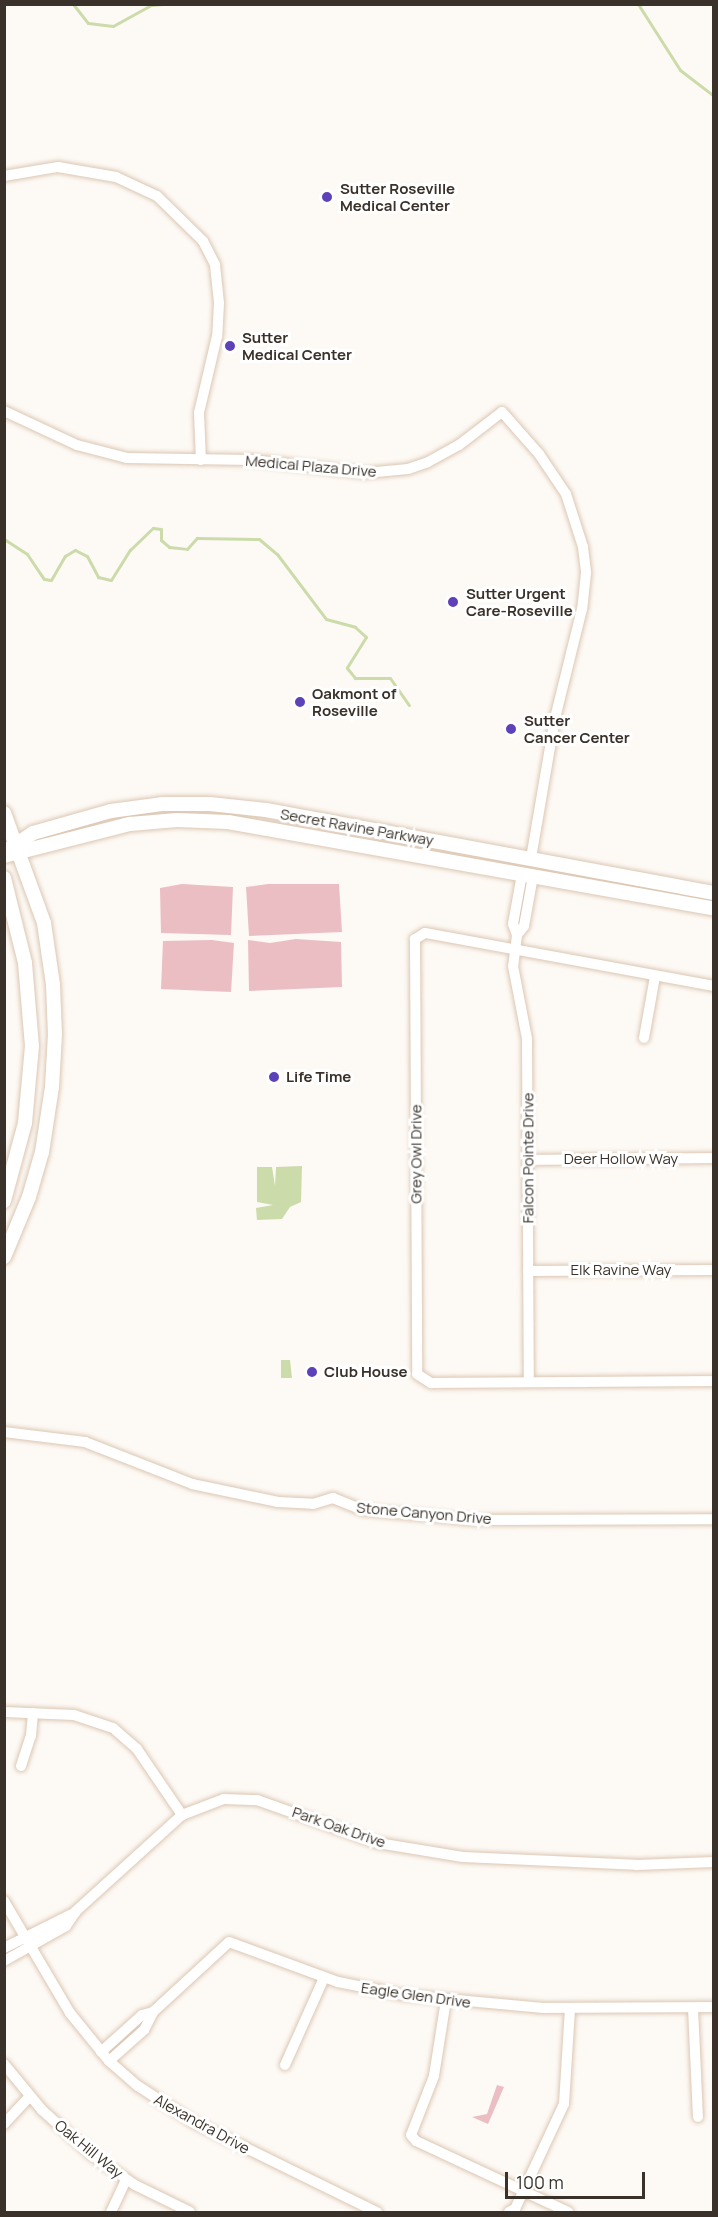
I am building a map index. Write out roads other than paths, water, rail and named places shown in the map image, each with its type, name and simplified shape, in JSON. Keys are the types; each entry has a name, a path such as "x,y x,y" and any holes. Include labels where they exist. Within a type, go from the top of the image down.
{"main road":[{"name":"Secret Ravine Parkway","path":"20,848 33,833 111,812 193,804 266,810 714,893"},
{"path":"4,813 20,848 49,952 54,1053 42,1152 29,1197 4,1257"},
{"name":"Secret Ravine Parkway","path":"4,854 20,848 130,824 193,820 268,827 714,909"},
{"path":"527,875 531,859"},
{"path":"4,878 25,963 32,1046 25,1123 4,1201"}],"street":[{"path":"4,176 58,167 109,175 157,196 178,212 203,241 215,265 219,303 217,336 199,413 201,460"},
{"name":"Medical Plaza Drive","path":"4,411 97,452 148,461 251,460 383,473 408,469 442,454 502,412 539,454 574,512 586,573 582,609 555,718 531,859"},
{"name":"Falcon Pointe Drive","path":"527,875 522,903 524,926 517,935 514,950 515,989 527,1039 529,1382"},
{"name":"Grey Owl Drive","path":"714,987 425,933 416,939 417,1374 425,1382 714,1381"},
{"path":"644,1038 655,976"},
{"name":"Deer Hollow Way","path":"528,1160 714,1158"},
{"name":"Elk Ravine Way","path":"528,1271 714,1270"},
{"name":"Stone Canyon Drive","path":"4,1432 86,1442 192,1484 250,1498 301,1504 333,1498 362,1510 471,1520 714,1519"},
{"path":"4,1712 74,1715 112,1728 137,1749 182,1815"},
{"path":"21,1766 31,1736 33,1713"},
{"name":"Park Oak Drive","path":"28,1942 51,1929 66,1926 76,1911 182,1815 211,1803 240,1798 275,1804 378,1843 452,1855 636,1865 714,1862"},
{"name":"Alexandra Drive","path":"4,1901 70,2013 109,2061 138,2086 181,2116 377,2212"},
{"path":"4,1948 28,1942"},
{"path":"4,1961 28,1942"},
{"name":"Eagle Glen Drive","path":"109,2061 149,2023 153,2012 229,1942 324,1977 371,1990 446,2000 570,2008 714,2007"},
{"path":"285,2065 324,1977"},
{"path":"446,2000 434,2076 411,2135 416,2141 568,2212"},
{"path":"513,2211 564,2104 570,2008"},
{"path":"693,2008 698,2117"},
{"name":"Eagle Glen Drive","path":"101,2052 142,2014 153,2012"},
{"path":"125,2030 134,2039"},
{"name":"Oak Hill Way","path":"4,2064 30,2097 75,2141 126,2180 190,2212"},
{"path":"4,2124 30,2097"},
{"path":"111,2212 126,2180"}],"waterway":[{"path":"73,4 88,23 113,26 151,5 163,4"},
{"path":"638,4 680,70 714,96"},
{"path":"4,539 27,554 44,579 51,580 65,556 75,550 87,556 98,577 111,580 130,550 153,528 161,529 161,540 169,547 187,549 197,538 259,539 277,554 326,619 355,627 366,637 347,668 355,678 390,678 409,705"}],"place":[{"name":"Sutter Roseville Medical Center","path":"327,197"},
{"name":"Sutter Medical Center","path":"230,346"},
{"name":"Sutter Urgent Care-Roseville","path":"453,602"},
{"name":"Oakmont of Roseville","path":"300,702"},
{"name":"Sutter Cancer Center","path":"511,729"},
{"name":"Life Time","path":"274,1077"},
{"name":"Club House","path":"312,1372"}]}
